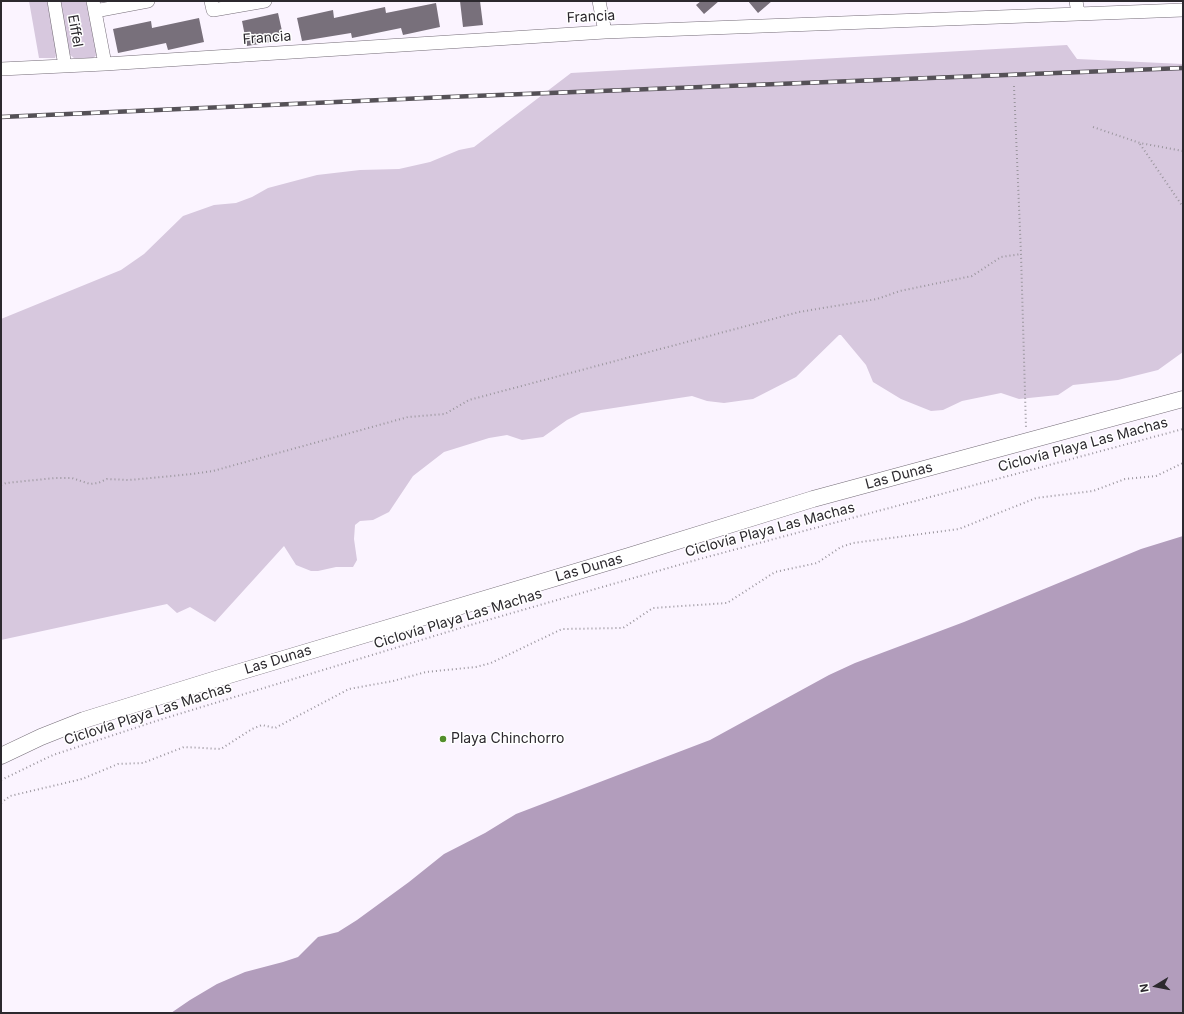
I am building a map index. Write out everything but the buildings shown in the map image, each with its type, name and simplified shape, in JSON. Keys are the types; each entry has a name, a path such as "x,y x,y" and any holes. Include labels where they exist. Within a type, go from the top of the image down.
{"main road":[{"name":"Las Dunas","path":"1,756 41,737 84,720 216,679 629,556 813,499 1183,399"}],"street":[{"name":"Eiffel","path":"54,1 65,66"},
{"path":"94,6 148,1"},
{"path":"212,6 265,1"},
{"path":"599,1 605,32"},
{"name":"Eiffel","path":"94,6 104,64"},
{"name":"Francia","path":"1,69 104,64 605,32 1077,7 1183,10"}],"path":[{"path":"1014,86 1021,254 1026,441"},
{"path":"1093,127 1140,143 1183,152"},
{"path":"1140,143 1183,207"},
{"path":"1,485 6,483 56,478 72,478 90,484 107,479 141,479 192,474 213,470 408,417 445,414 469,400 799,312 878,299 900,291 972,276 1001,257 1021,254"},
{"name":"Ciclovía Playa Las Machas","path":"1,780 53,755 141,726 467,626 696,560 1183,429"},
{"path":"1,803 10,796 82,779 118,764 143,763 184,747 221,749 252,729 262,725 275,728 348,689 393,681 426,672 476,667 491,663 562,630 623,628 653,608 727,603 775,572 817,564 841,547 853,543 959,529 1036,498 1093,491 1125,479 1156,476 1183,463"}],"shaded area":[{"path":"29,1 48,1 57,53 55,58 39,58"},
{"path":"58,1 90,1 99,53 93,58 74,58 68,53"},
{"path":"1067,45 1077,59 1183,64 1183,352 1158,370 1118,380 1073,385 1058,395 1019,399 1001,393 962,401 943,410 931,411 901,399 873,382 866,365 841,335 839,335 796,377 753,399 724,403 707,401 692,396 581,413 567,420 543,437 522,440 507,435 489,438 444,452 413,476 389,512 373,520 360,521 355,525 354,539 357,560 353,567 336,567 311,571 296,565 284,546 215,622 190,607 177,613 167,604 1,640 1,319 121,270 144,254 183,216 214,205 236,203 252,197 268,188 317,175 360,170 399,169 430,162 459,150 474,147 571,73"},
{"path":"1183,536 1183,1013 171,1013 217,984 245,972 298,957 318,937 338,932 357,920 444,854 485,833 516,814 710,740 829,675 855,663 964,622 1141,549"}],"railway":[{"path":"1,117 448,97 1183,68"}],"place":[{"name":"Playa Chinchorro","path":"443,739"}]}
